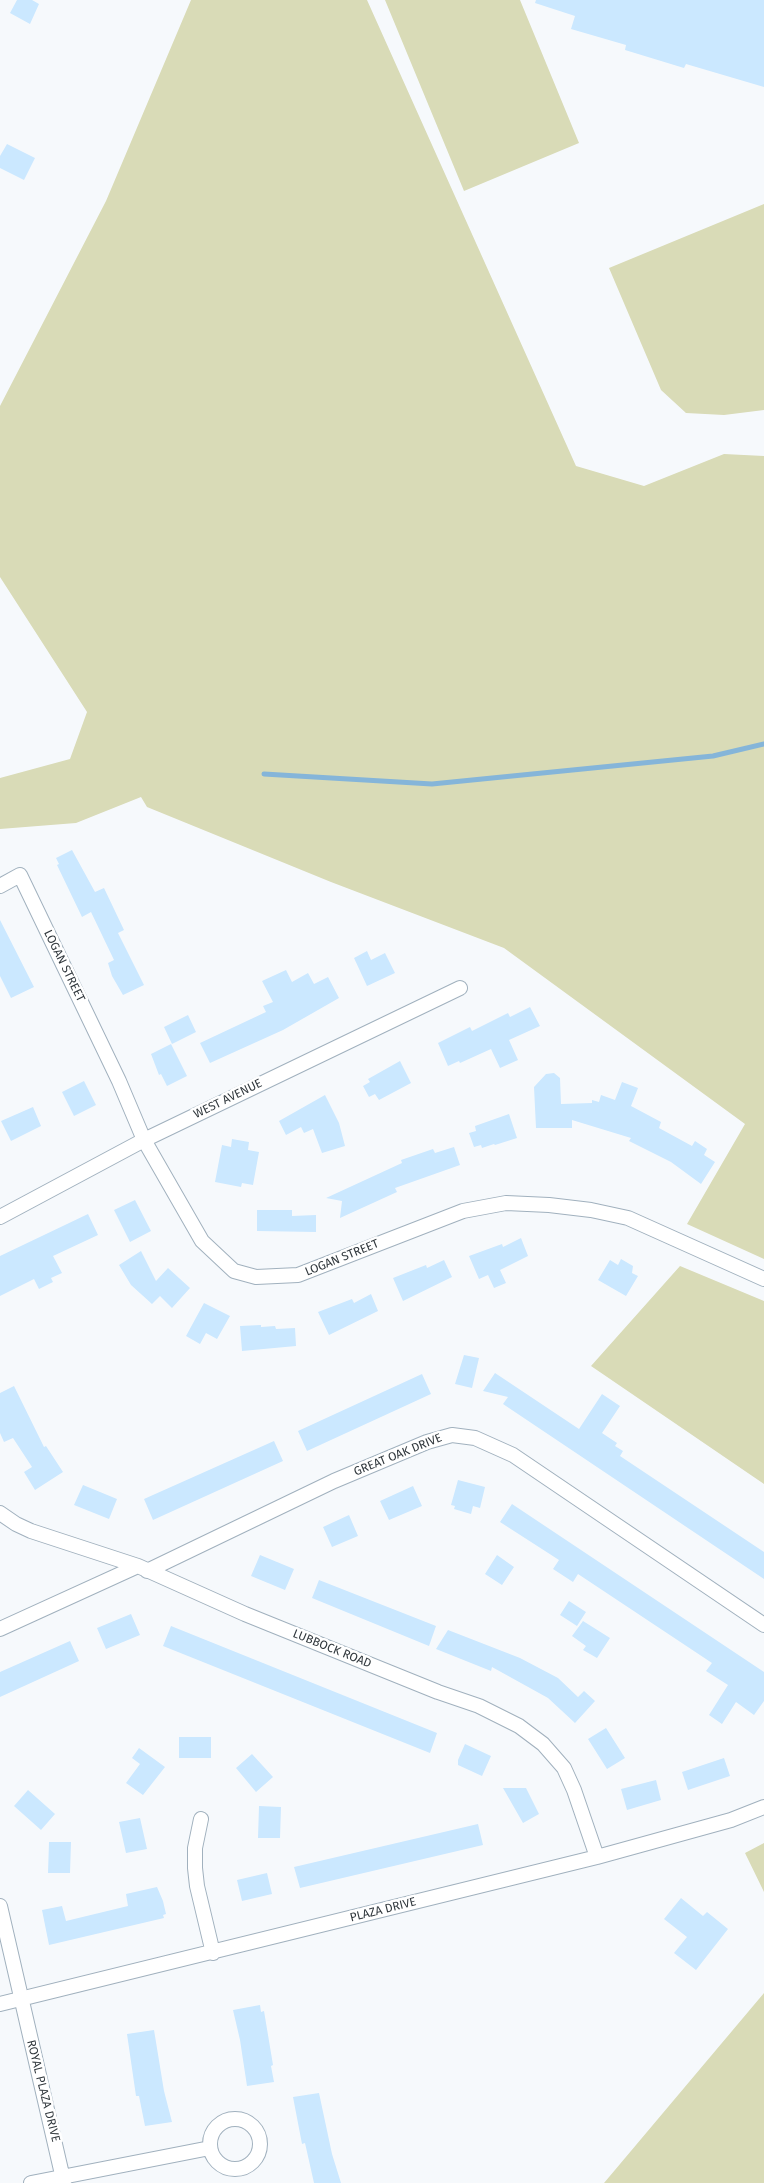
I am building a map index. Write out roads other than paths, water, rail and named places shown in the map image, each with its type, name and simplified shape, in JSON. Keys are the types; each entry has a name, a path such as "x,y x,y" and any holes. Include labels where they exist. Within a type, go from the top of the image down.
{"street":[{"name":"LOGAN STREET","path":"0,886 20,875 119,1082 144,1140 202,1242 227,1266 244,1276 276,1277 311,1272 463,1211 506,1203 591,1210 628,1218 764,1280"},
{"name":"WEST AVENUE","path":"0,1217 144,1140 460,988"},
{"name":"GREAT OAK DRIVE","path":"0,1630 143,1569 334,1481 427,1442 452,1435 475,1438 513,1455 764,1625"},
{"name":"LUBBOCK ROAD","path":"0,1513 30,1531 143,1569 244,1614 438,1692 479,1706 531,1734 543,1744 567,1774 597,1857"},
{"name":"PLAZA DRIVE","path":"0,2004 597,1857 731,1820 764,1807"},
{"path":"201,1819 195,1848 195,1868 197,1886 213,1952"},
{"name":"ROYAL PLAZA DRIVE","path":"0,1906 20,2000 64,2179"},
{"path":"31,2183 64,2179 210,2148"}],"waterway":[{"path":"264,774 432,784 713,756 764,744"}]}
